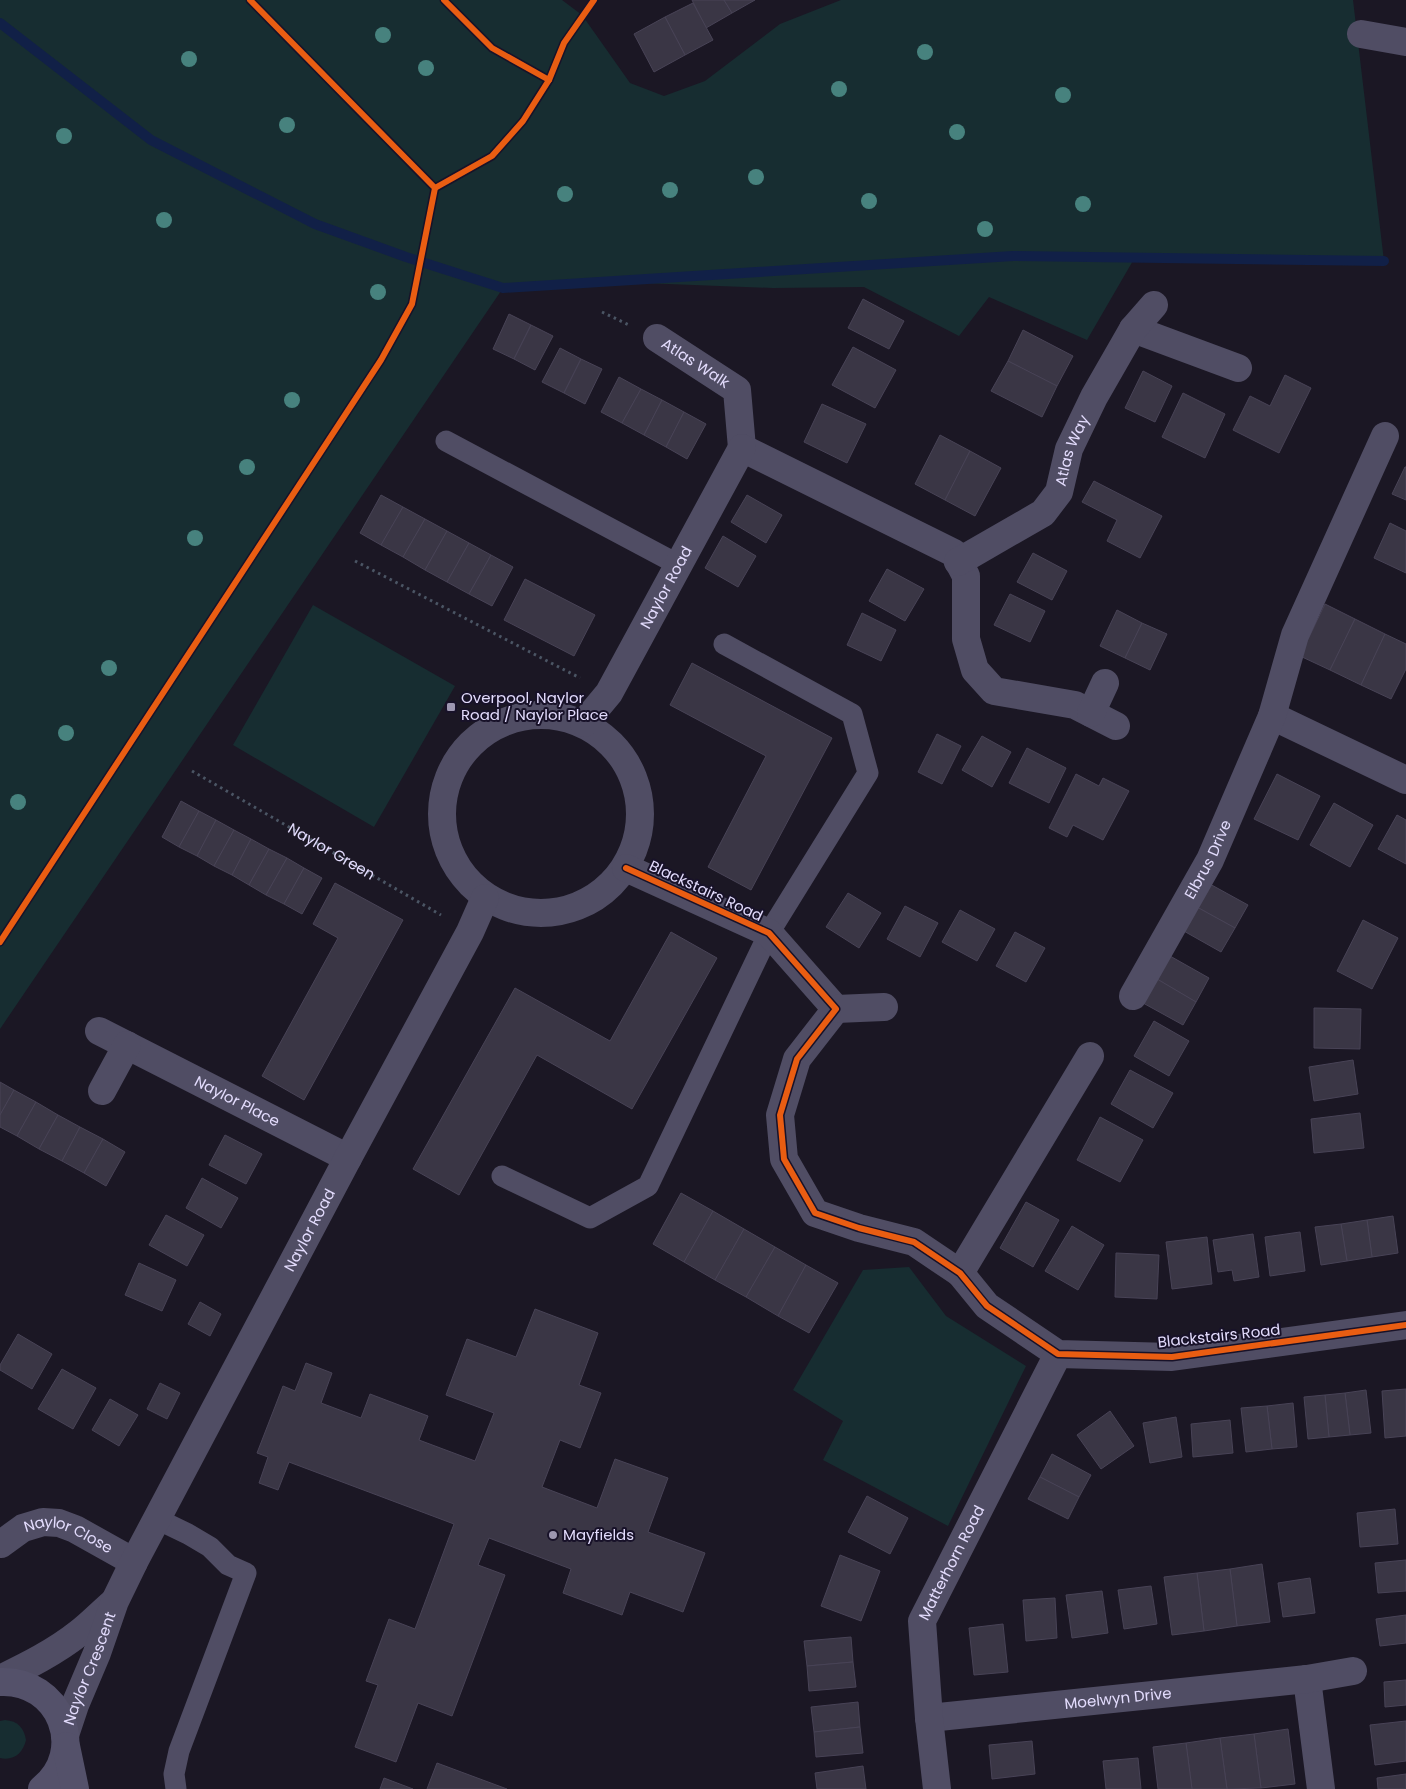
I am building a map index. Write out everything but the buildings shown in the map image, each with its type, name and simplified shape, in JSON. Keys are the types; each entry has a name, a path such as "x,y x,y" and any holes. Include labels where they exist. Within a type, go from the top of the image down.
{"main road":[{"path":"0,1680 27,1686 44,1695 57,1710 63,1722 75,1789"},
{"path":"42,1789 54,1777 60,1767 64,1755 65,1738"}],"street":[{"path":"1361,34 1406,42"},
{"name":"Atlas Way","path":"958,562 1042,513 1060,492 1069,449 1094,397 1133,329 1154,305"},
{"path":"1133,329 1238,368"},
{"name":"Atlas Walk","path":"657,338 737,390 742,448"},
{"name":"Elbrus Drive","path":"1133,996 1210,860 1272,716 1295,635 1385,436"},
{"path":"742,448 954,553 966,576 966,639 975,670 994,691 1075,705 1116,726"},
{"name":"Naylor Road","path":"584,723 609,693 742,448"},
{"path":"1091,713 1105,683"},
{"path":"552,714 584,723 612,742 631,770 641,802 639,836 626,868 605,892 585,904 578,908 546,915 514,911 485,898 461,875 446,845 441,813 448,780 463,751 488,729 518,717 552,714"},
{"path":"1272,716 1406,780"},
{"name":"Blackstairs Road","path":"626,868 769,933 836,1010"},
{"name":"Naylor Road","path":"134,1562 470,932 485,898"},
{"path":"884,1007 836,1010 797,1059 780,1114 784,1158 815,1213 859,1228 914,1242 960,1273 987,1306 1058,1354"},
{"name":"Naylor Place","path":"99,1031 348,1158"},
{"path":"102,1091 127,1045"},
{"path":"960,1273 1090,1056"},
{"name":"Blackstairs Road","path":"1058,1354 1172,1357 1406,1325"},
{"name":"Matterhorn Road","path":"937,1789 929,1718 922,1621 1058,1354"},
{"name":"Naylor Close","path":"0,1544 23,1528 44,1522 60,1523 75,1529 134,1562"},
{"name":"Naylor Crescent","path":"65,1738 115,1601 134,1562"},
{"name":"Naylor Crescent","path":"0,1680 28,1666 78,1634 115,1601"},
{"name":"Moelwyn Drive","path":"929,1718 1307,1679 1353,1671"},
{"path":"1307,1679 1321,1789"}],"lane":[{"path":"446,440 679,565"},
{"path":"502,1176 590,1218 648,1186 769,933 868,774 852,714 724,644"},
{"path":"157,1519 188,1534 210,1548 228,1565 246,1573 179,1751 174,1774 176,1789"}],"path":[{"path":"355,560 609,693"}],"green space":[{"path":"0,0 562,0 582,15 630,83 664,96 705,81 780,24 841,0 1353,0 1384,261 1134,259 1087,340 989,297 959,336 864,287 773,288 617,282 503,288 0,1029"},
{"path":"313,605 455,686 374,827 233,745"},
{"path":"909,1267 946,1316 1026,1366 948,1526 823,1460 843,1421 793,1390 863,1270"},
{"path":"5,1720 20,1726 26,1740 23,1749 17,1755 5,1759 0,1758 0,1721"}],"waterway":[{"path":"0,23 151,140 315,224 406,257 503,288 1013,256 1384,261"}],"cycle path":[{"path":"0,942 381,360 412,304 435,188 250,0"},
{"path":"444,0 492,48 549,80 564,43 594,0"},
{"path":"435,188 492,156 523,121 549,80"},
{"path":"626,868 769,933 836,1009 797,1059 780,1115 784,1159 815,1213 859,1228 914,1242 960,1273 987,1306 1058,1354 1172,1357 1406,1325"}],"place":[{"name":"Overpool, Naylor Road / Naylor Place","path":"451,707"},
{"name":"Mayfields","path":"553,1535"}]}
